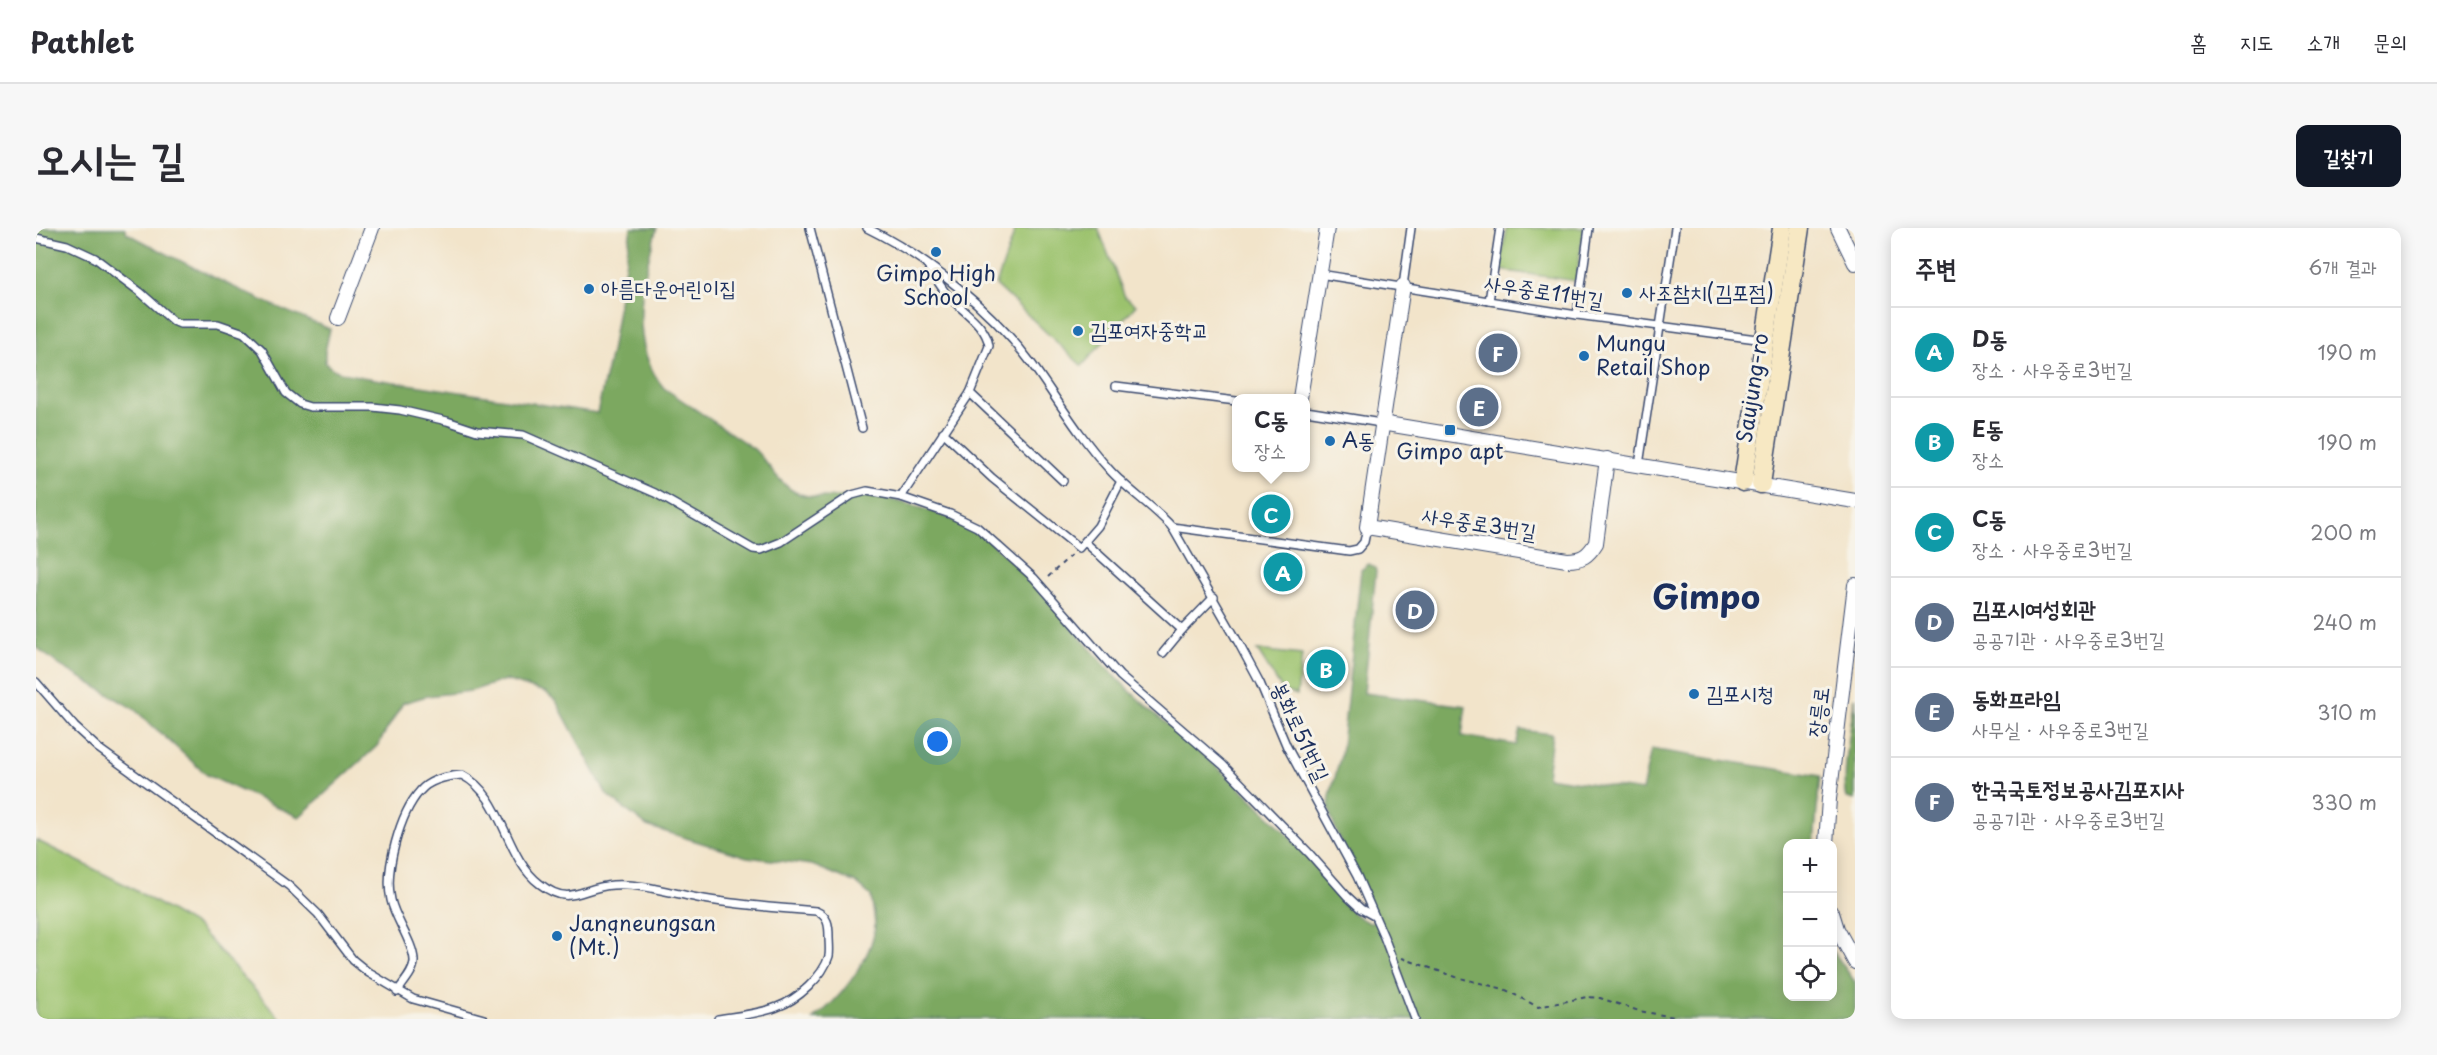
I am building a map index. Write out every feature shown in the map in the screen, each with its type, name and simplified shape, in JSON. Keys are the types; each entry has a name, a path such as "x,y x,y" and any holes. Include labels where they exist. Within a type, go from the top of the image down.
{"street":[{"path":"338,318 372,228"},
{"path":"1300,394 1327,228"},
{"name":"Saujung-ro","path":"1743,482 1782,228"},
{"name":"Saujung-ro","path":"1761,484 1800,228"},
{"path":"1838,228 1855,263"},
{"path":"1367,527 1403,286"},
{"path":"1381,423 1855,501"},
{"name":"사우중로3번길","path":"1367,527 1567,560 1579,560 1589,555 1596,543 1607,459"},
{"name":"장릉로","path":"1827,839 1829,799 1855,585"},
{"path":"1837,929 1855,962"}],"lane":[{"path":"810,228 862,428"},
{"name":"봉화로51번길","path":"867,228 924,260 971,299 1018,347 1095,453 1121,481 1157,510 1172,527 1214,597 1260,683 1276,725 1314,800 1353,869 1415,1019"},
{"path":"1403,286 1411,228"},
{"path":"1489,301 1500,228"},
{"path":"1577,315 1589,228"},
{"path":"1639,465 1675,228"},
{"path":"36,238 67,245 94,258 132,285 172,321 180,324 218,324 244,333 262,350 286,393 300,404 310,407 374,407 400,410 477,431 523,435 649,490 753,549 761,550 781,542 835,505 859,492 875,491 901,497 950,514 977,527 1040,585 1120,676 1223,765 1309,853 1347,896 1361,909 1374,916"},
{"name":"봉화로51번길","path":"901,497 970,393 987,355 988,337 945,293 924,260"},
{"name":"사우중로11번길","path":"1319,274 1577,315 1764,340"},
{"path":"1116,386 1232,400"},
{"path":"970,393 1063,481"},
{"path":"1310,412 1381,423"},
{"path":"943,432 992,478 1079,548 1098,526 1121,481"},
{"path":"1172,527 1349,551 1358,549 1364,542 1367,527"},
{"path":"1085,542 1182,630"},
{"path":"1163,653 1214,597"},
{"path":"36,682 75,727 98,748 289,886 318,914 353,960 397,992 435,1007 484,1019"},
{"path":"397,992 410,973 415,958 391,900 388,886 392,854 411,803 421,789 433,781 462,775 479,788 527,871 541,885 556,894 565,897 599,887 633,886 737,905 816,911 822,914 829,925 829,955 826,964 810,984 796,997 774,1009 718,1019"}],"path":[{"path":"1040,585 1079,548"},
{"path":"1390,955 1432,967 1456,977 1504,989 1538,1007 1587,997 1600,998 1639,1011 1686,1019"}],"green space":[{"path":"36,228 125,228 127,233 202,272 278,308 330,329 325,362 332,369 362,377 597,413 611,352 631,228 657,228 647,268 641,310 645,351 652,371 664,388 754,449 778,478 795,492 819,497 862,496 894,500 946,517 989,541 1023,573 1133,694 1226,774 1279,826 1303,851 1335,894 1360,918 1370,923 1375,919 1338,836 1329,806 1341,755 1361,570 1369,564 1376,571 1364,693 1466,706 1462,736 1516,745 1520,730 1552,734 1547,777 1642,791 1651,749 1820,776 1814,839 1783,839 1783,1001 1837,1001 1837,957 1855,982 1855,1019 813,1019 832,1003 851,981 871,945 875,919 871,896 856,883 812,865 747,857 647,826 607,795 556,701 545,692 505,680 471,691 427,696 403,703 377,746 299,817 207,775 134,709 59,665 36,647"},
{"path":"1016,228 1098,228 1125,297 1136,305 1082,366 996,285"},
{"path":"1507,228 1584,228 1576,281 1500,270"},
{"path":"1257,650 1302,655 1297,695 1283,691"},
{"path":"1855,696 1855,800 1847,798 1845,776"},
{"path":"36,840 126,885 198,927 281,1019 36,1019"}],"place":[{"name":"Gimpo High School","path":"936,252"},
{"name":"아름다운어린이집","path":"589,289"},
{"name":"사조참치(김포점)","path":"1627,293"},
{"name":"김포여자중학교","path":"1078,331"},
{"name":"한국국토정보공사김포지사","path":"1498,353"},
{"name":"Mungu Retail Shop","path":"1584,356"},
{"name":"동화프라임","path":"1479,407"},
{"name":"Gimpo apt","path":"1450,430"},
{"name":"A동","path":"1330,441"},
{"name":"C동","path":"1271,514"},
{"name":"D동","path":"1283,572"},
{"name":"김포시여성회관","path":"1415,610"},
{"name":"E동","path":"1326,669"},
{"name":"김포시청","path":"1694,694"},
{"name":"Jangneungsan (Mt.)","path":"557,936"}],"district":[{"name":"Gimpo","path":"1706,597"}]}
